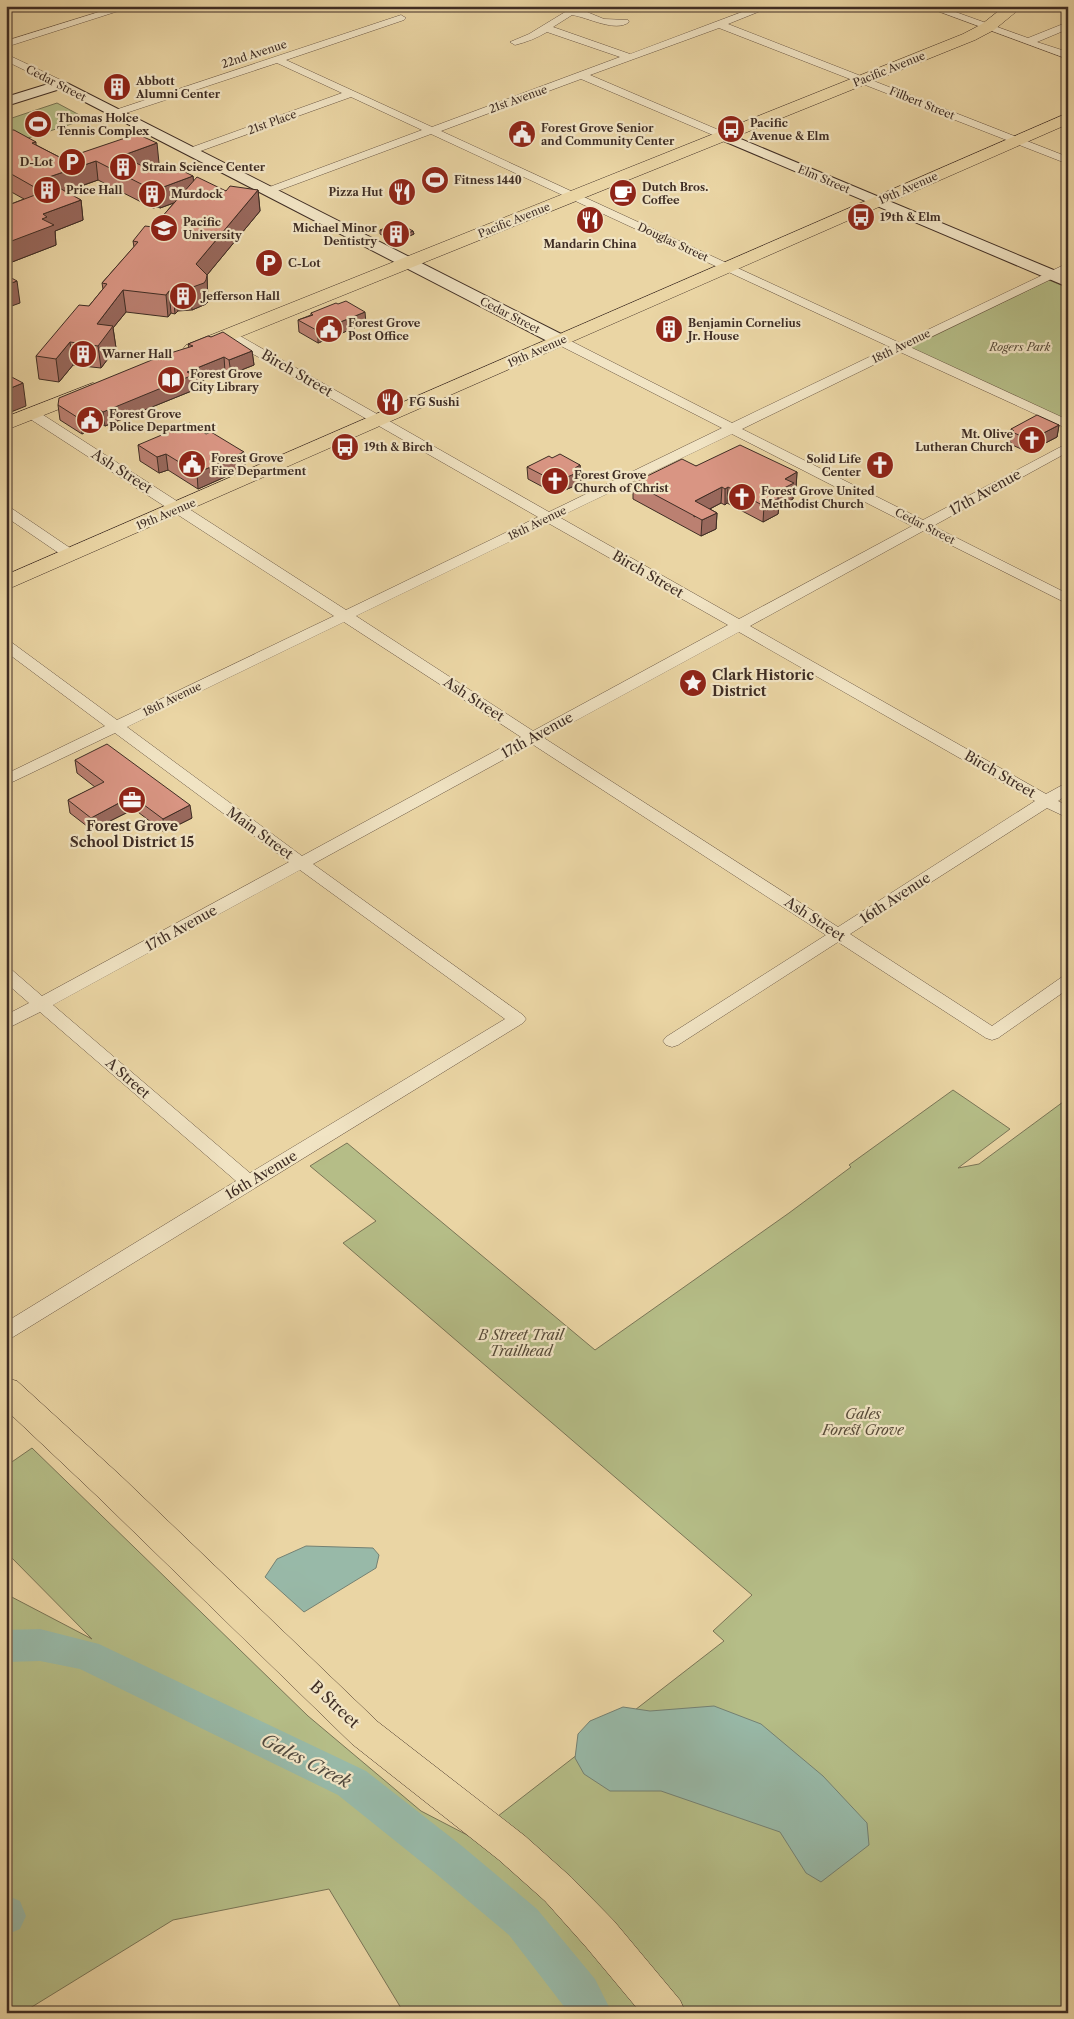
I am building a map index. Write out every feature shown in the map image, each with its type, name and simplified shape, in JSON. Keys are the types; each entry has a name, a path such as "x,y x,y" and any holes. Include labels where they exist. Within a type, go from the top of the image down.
{"main road":[{"name":"Pacific Avenue","path":"179,355 969,37 988,28 1015,6"},
{"name":"19th Avenue","path":"6,583 1068,118"},
{"path":"6,424 115,381"},
{"name":"B Street","path":"6,1390 109,1486 365,1733 399,1762 516,1853 558,1889 610,1945 666,2013"}],"street":[{"path":"6,44 129,6"},
{"name":"21st Avenue","path":"268,191 768,6"},
{"path":"928,6 1068,56"},
{"path":"515,42 533,36 565,14 573,11 603,22 624,22"},
{"name":"22nd Avenue","path":"116,113 401,18"},
{"name":"Filbert Street","path":"720,24 1068,161"},
{"path":"1028,42 1068,26"},
{"path":"546,28 630,57"},
{"name":"Cedar Street","path":"6,58 61,84 1068,600"},
{"name":"Douglas Street","path":"278,59 1068,425"},
{"name":"Elm Street","path":"581,75 1068,282"},
{"path":"6,102 61,84"},
{"name":"21st Place","path":"191,151 353,94"},
{"name":"18th Avenue","path":"6,780 1068,266"},
{"name":"Birch Street","path":"229,335 1068,813"},
{"name":"Ash Street","path":"32,414 992,1034 1068,981"},
{"name":"17th Avenue","path":"6,1023 1068,447"},
{"path":"6,511 71,555"},
{"name":"Main Street","path":"6,645 301,863 517,1019"},
{"name":"16th Avenue","path":"672,1041 1068,787"},
{"name":"A Street","path":"6,974 250,1182"},
{"name":"16th Avenue","path":"6,1332 517,1019"}],"green space":[{"name":"Thomas Holce Tennis Complex","path":"57,103 87,119 25,139 6,129 6,120"},
{"name":"Rogers Park","path":"1049,280 1068,288 1068,421 909,348"},
{"path":"953,1090 1010,1129 958,1168 979,1164 1063,1102 1068,1105 1068,2013 404,2013 329,1889 173,1920 22,2013 6,2013 6,1594 92,1639 6,1552 6,1466 32,1448 308,1716 421,1811 471,1837 724,1641 713,1631 752,1595 343,1243 376,1221 310,1166 347,1143 595,1350 789,1213 851,1167 849,1165"}],"shaded area":[{"path":"306,1546 373,1548 379,1555 376,1568 304,1612 265,1577 277,1559"},
{"path":"714,1706 761,1724 823,1776 867,1823 869,1845 821,1882 806,1873 780,1832 661,1791 610,1791 584,1774 575,1758 578,1734 590,1721 623,1707 650,1711"}],"building":[{"path":"14,130 36,142 32,143 63,159 137,134 157,143 121,156 151,170 169,164 193,176 158,189 156,187 151,189 96,161 43,179 81,200 43,214 47,217 42,219 54,225 9,242 6,240 6,206 43,192 6,171 6,131"},
{"path":"197,177 226,191 230,186 258,190 196,264 207,275 204,283 190,288 176,289 173,292 169,291 166,295 123,290 97,324 113,326 98,346 70,342 56,359 36,356 79,305 89,306 107,284 102,283 138,242 133,241 145,226 153,227"},
{"path":"398,223 413,231 396,238 380,230"},
{"path":"6,275 17,281 6,285"},
{"path":"346,301 365,312 318,331 298,320 313,315 311,313 336,303"},
{"path":"223,332 252,351 229,360 224,357 187,372 193,375 103,412 98,409 80,419 58,405 59,398 164,355 193,346 188,344"},
{"path":"6,374 23,383 6,390"},
{"path":"1037,415 1059,425 1030,440 1012,432 1014,431 1011,429"},
{"path":"190,423 206,434 211,432 244,452 197,473 166,454 157,457 138,445"},
{"path":"740,445 797,472 785,479 794,483 772,494 779,498 764,506 728,487 725,489 722,487 695,501 717,513 702,520 633,483 682,459 696,466"},
{"path":"560,454 580,465 575,468 581,471 556,482 527,467 549,456 552,458"},
{"path":"107,744 190,805 163,819 132,796 91,818 68,800 104,782 75,760"}],"waterway":[{"name":"Gales Creek","path":"6,1646 40,1645 86,1655 352,1783 448,1859 523,1922 580,1993 591,2013"}],"place":[{"name":"Abbott Alumni Center","path":"117,87"},
{"name":"Thomas Holce Tennis Complex","path":"38,124"},
{"name":"Pacific Avenue & Elm","path":"731,129"},
{"name":"Forest Grove Senior and Community Center","path":"522,134"},
{"name":"D-Lot","path":"72,162"},
{"name":"Strain Science Center","path":"123,167"},
{"name":"Fitness 1440","path":"435,180"},
{"name":"Price Hall","path":"47,190"},
{"name":"Pizza Hut","path":"402,192"},
{"name":"Dutch Bros. Coffee","path":"623,193"},
{"name":"Murdock","path":"152,194"},
{"name":"19th & Elm","path":"861,217"},
{"name":"Mandarin China","path":"590,220"},
{"name":"Pacific University","path":"164,228"},
{"name":"Michael Minor Dentistry","path":"396,234"},
{"name":"C-Lot","path":"269,263"},
{"name":"Jefferson Hall","path":"183,296"},
{"name":"Forest Grove Post Office","path":"329,329"},
{"name":"Benjamin Cornelius Jr. House","path":"669,329"},
{"name":"Warner Hall","path":"83,354"},
{"name":"Forest Grove City Library","path":"171,380"},
{"name":"FG Sushi","path":"390,402"},
{"name":"Forest Grove Police Department","path":"90,420"},
{"name":"Mt. Olive Lutheran Church","path":"1032,440"},
{"name":"19th & Birch","path":"345,447"},
{"name":"Forest Grove Fire Department","path":"192,464"},
{"name":"Solid Life Center","path":"880,465"},
{"name":"Forest Grove Church of Christ","path":"555,481"},
{"name":"Forest Grove United Methodist Church","path":"742,497"},
{"name":"Clark Historic District","path":"693,683"},
{"name":"Forest Grove School District 15","path":"132,800"}],"park label":[{"name":"B Street Trail Trailhead","path":"521,1344"},
{"name":"Gales Forest Grove","path":"863,1422"}]}
